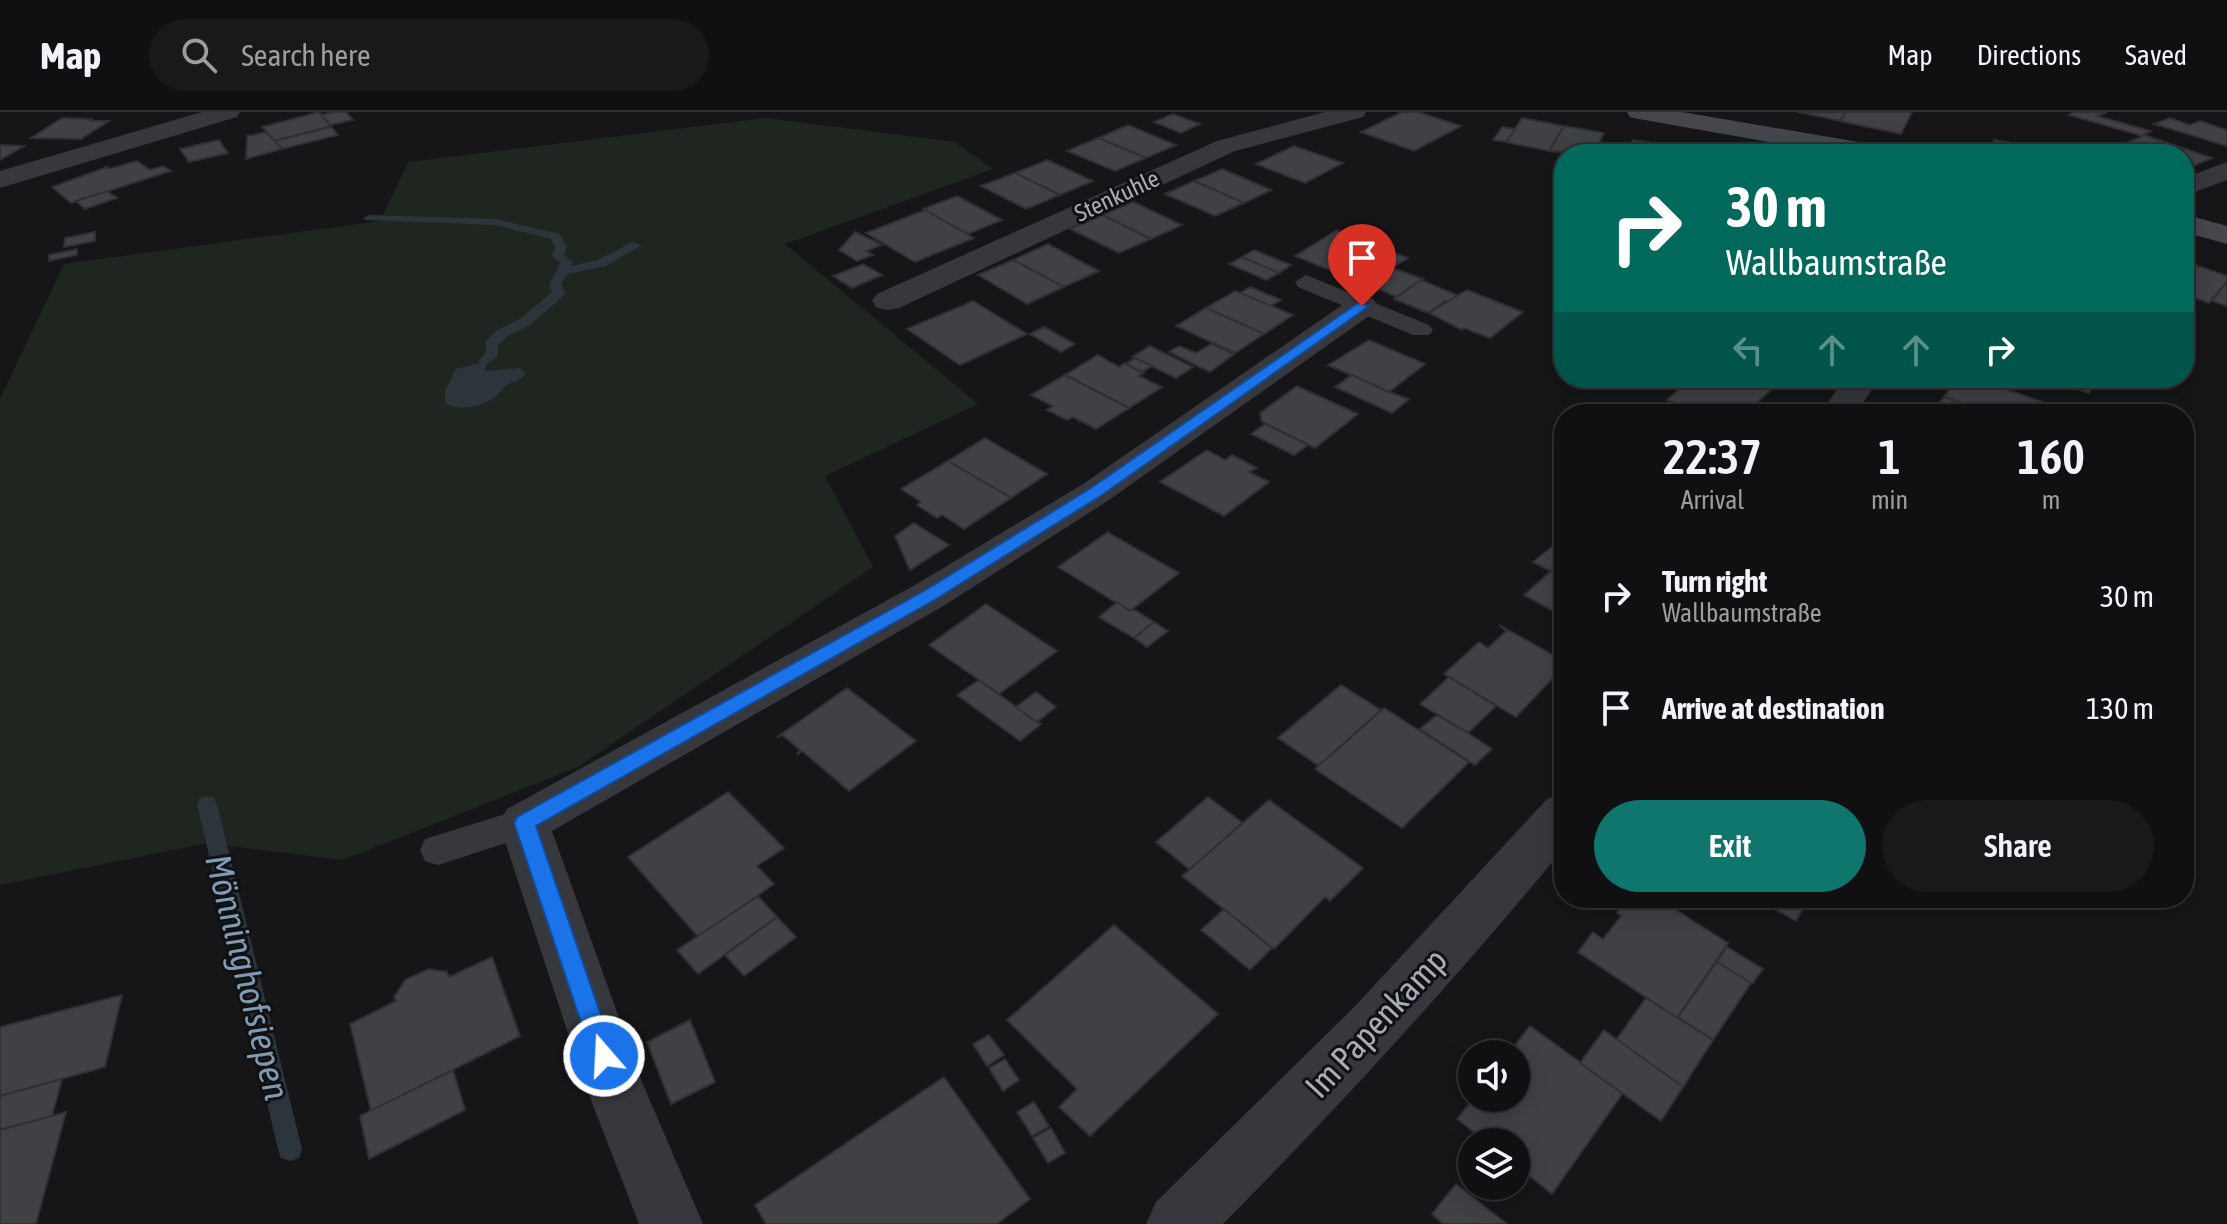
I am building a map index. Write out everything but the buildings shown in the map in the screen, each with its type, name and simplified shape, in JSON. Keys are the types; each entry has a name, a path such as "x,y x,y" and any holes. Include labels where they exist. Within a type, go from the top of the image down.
{"main road":[{"path":"1639,112 1824,144"},
{"path":"2194,226 2227,235"}],"street":[{"path":"0,180 228,112"},
{"name":"Stenkuhle","path":"888,301 1226,146 1354,112"},
{"path":"2194,184 2227,170"},
{"path":"671,1224 613,1082 524,823 930,595 1096,492 1362,306"},
{"name":"Im Papenkamp","path":"1178,1224 1311,1095 1438,958 1554,825"}],"lane":[{"path":"1306,282 1421,330"},
{"path":"438,850 524,823"}],"shaded area":[{"path":"766,118 955,142 993,169 785,244 978,404 825,476 873,567 578,767 343,860 207,843 0,885 0,399 64,264 380,221 408,162"},
{"path":"485,362 485,371 519,368 526,373 483,403 464,408 445,403 445,391 456,369"}],"waterway":[{"name":"Mönninghofsiepen","path":"369,218 495,222 556,237 561,247 558,256 567,262 555,285 559,293 525,322 501,334 491,344 493,353 485,362"},
{"path":"565,271 602,263 636,245"},
{"name":"Mönninghofsiepen","path":"207,804 290,1149"}],"route":[{"path":"604,1056 524,823 930,595 1096,492 1362,306"}]}
